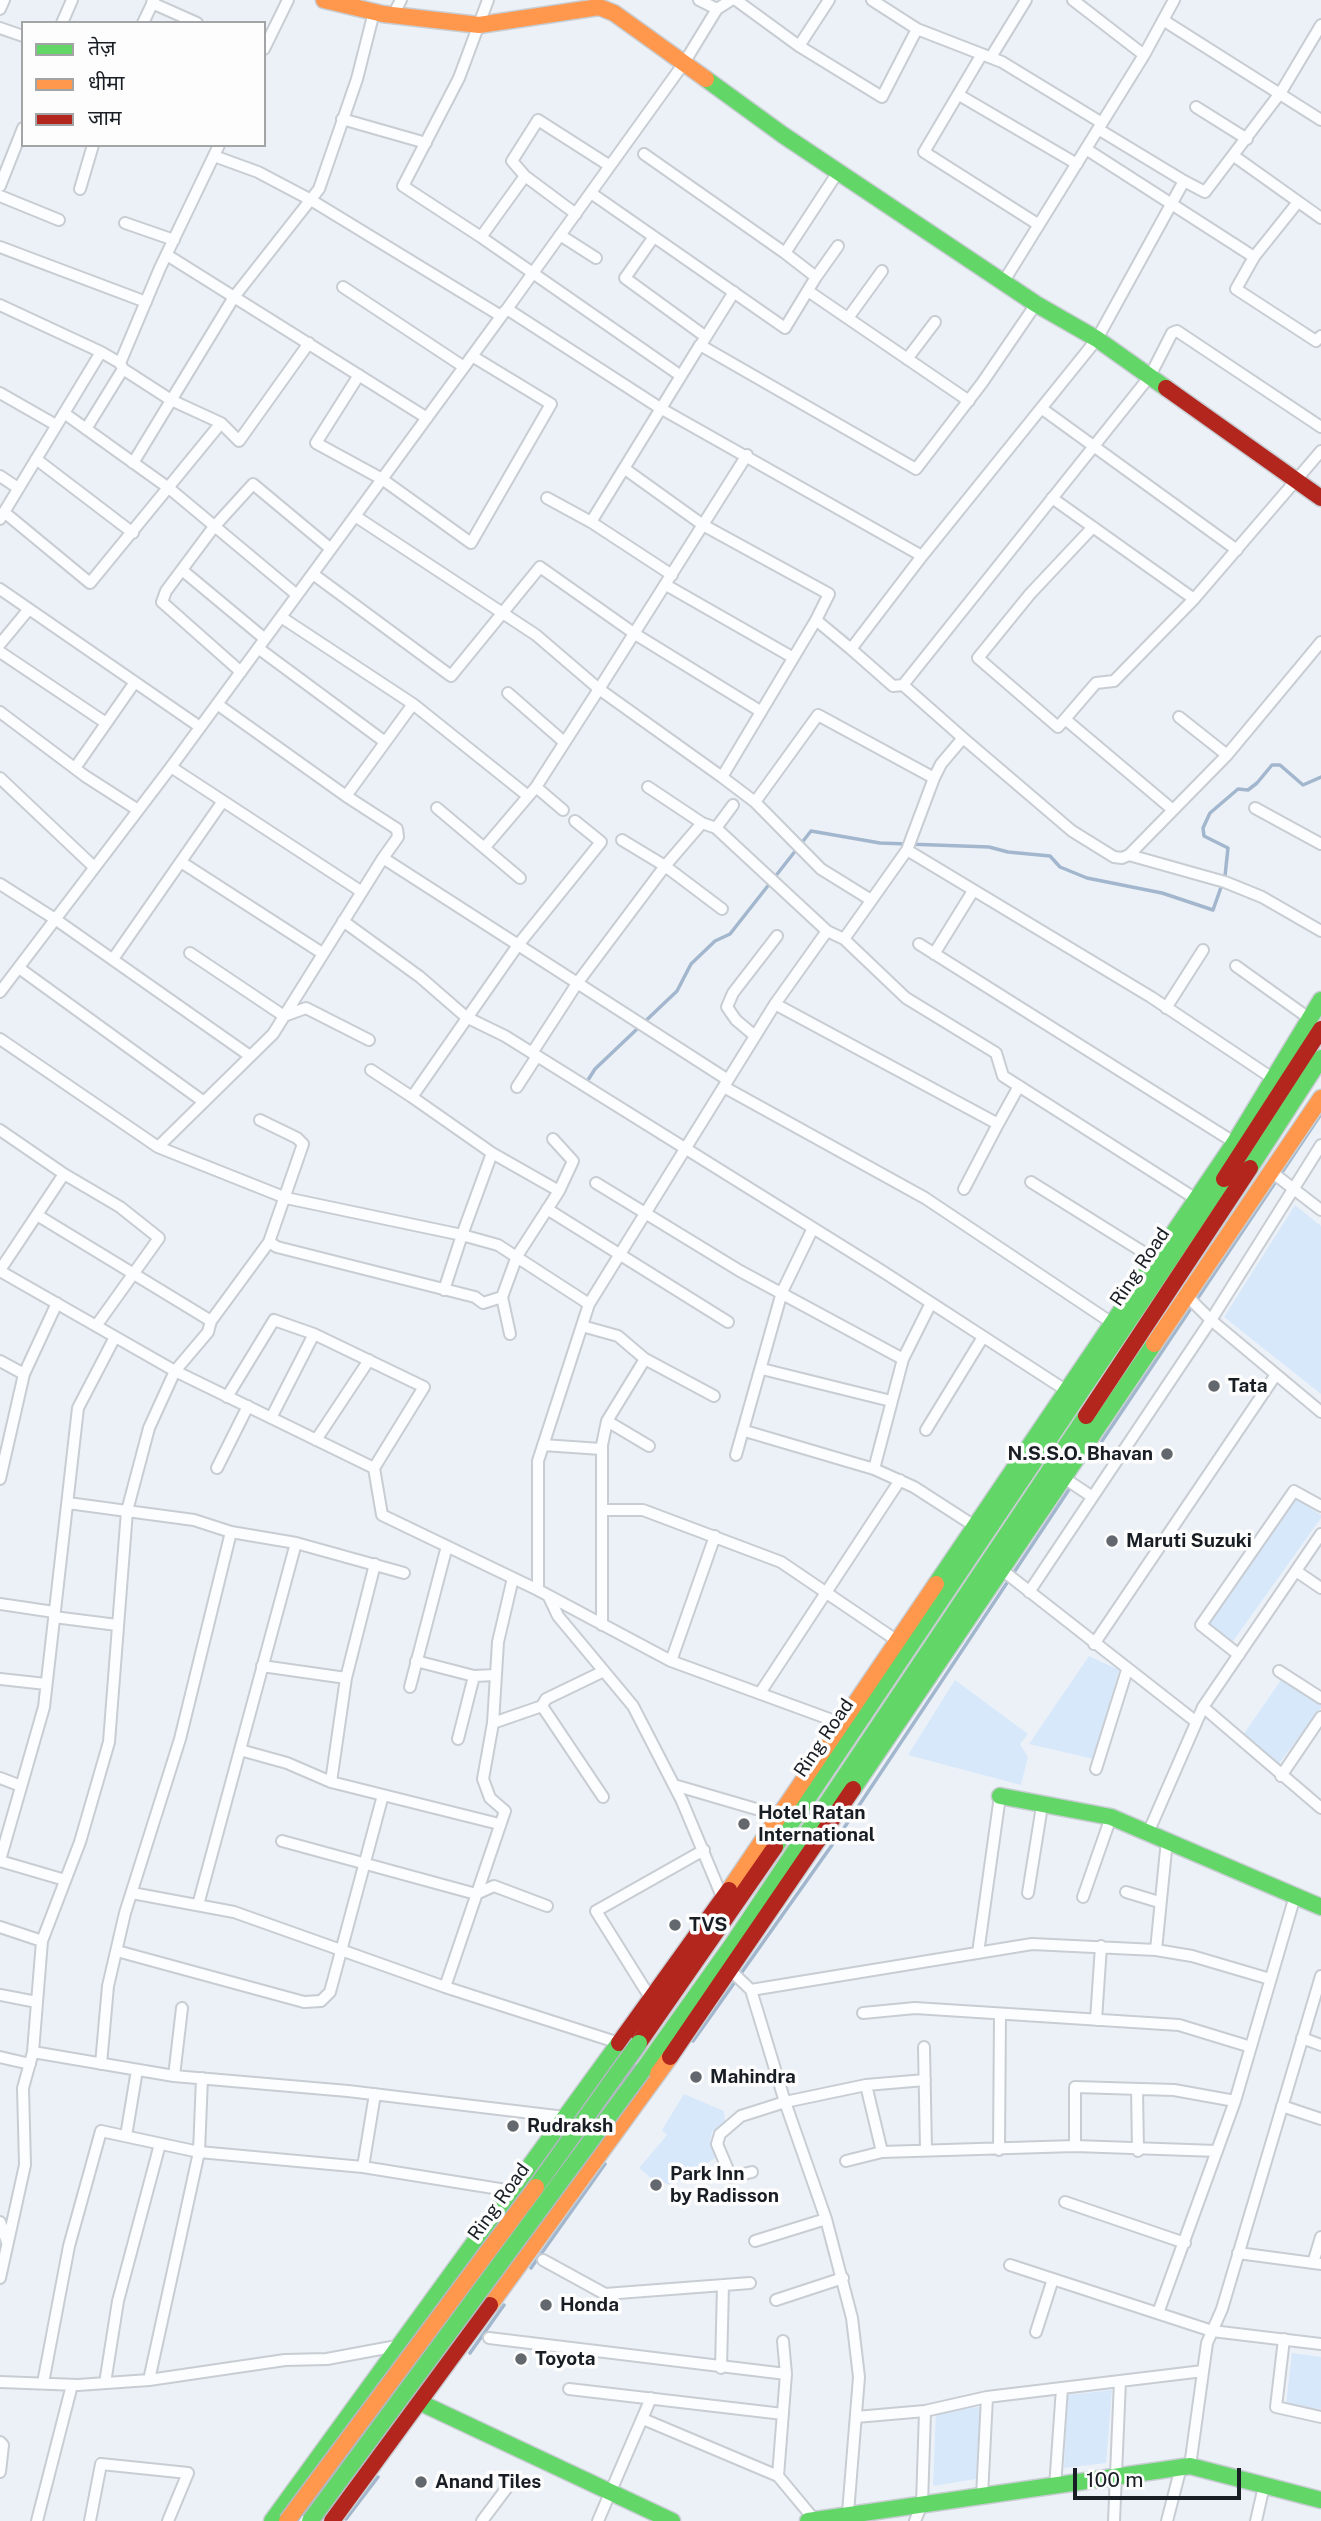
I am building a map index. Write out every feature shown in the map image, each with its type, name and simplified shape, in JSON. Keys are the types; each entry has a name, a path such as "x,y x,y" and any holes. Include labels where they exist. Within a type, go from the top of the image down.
{"main road":[{"path":"324,0 374,12 479,25 598,7 614,13 838,172 1036,304 1097,339 1321,498"},
{"path":"272,2521 723,1899 1112,1323 1161,1263 1196,1199 1240,1146 1275,1080 1315,1024 1321,1000"},
{"name":"Ring Road","path":"287,2521 478,2268 717,1934 1240,1146 1315,1024"},
{"name":"Ring Road","path":"310,2521 654,2064 740,1934 1062,1477 1321,1058"},
{"path":"333,2521 424,2404 654,2064 740,1978 834,1820 1004,1572 1062,1477 1190,1298 1282,1179 1321,1098"},
{"path":"1000,1796 1111,1817 1321,1907"},
{"path":"424,2404 673,2521"},
{"path":"811,2519 1113,2479 1186,2466 1321,2500"}],"street":[{"path":"0,9 4,0"},
{"path":"63,21 72,0"},
{"path":"266,45 288,0"},
{"path":"393,15 401,0"},
{"path":"488,0 459,78 403,186 681,376"},
{"path":"699,0 717,9"},
{"path":"0,992 4,979 19,968 171,767 576,214 684,64 717,9 731,0"},
{"path":"736,0 799,46 882,97 917,29"},
{"path":"799,46 829,0"},
{"path":"872,0 917,29 986,56 1205,192 1281,92 1321,25"},
{"path":"1026,0 959,95 924,152 1039,225"},
{"path":"1073,0 1143,55"},
{"path":"1004,281 1174,0"},
{"path":"144,21 153,2 193,21"},
{"path":"133,463 234,297 319,189 357,79 374,12"},
{"path":"1163,20 1281,92 1321,120"},
{"path":"0,28 21,35"},
{"path":"959,95 1077,164"},
{"path":"1196,107 1247,139"},
{"path":"342,119 426,143"},
{"path":"576,214 525,176 512,162 538,120 610,166"},
{"path":"0,186 21,133"},
{"path":"80,188 92,147"},
{"path":"1086,149 1254,257"},
{"path":"86,429 122,366 146,302 217,151 258,172 265,179 311,200 504,312 660,408 922,556"},
{"path":"644,154 816,277"},
{"path":"1234,156 1321,218"},
{"path":"785,253 838,172"},
{"path":"481,237 525,176"},
{"path":"851,649 922,556 1097,339 1170,202 1184,181"},
{"path":"591,193 785,328 838,246"},
{"path":"0,195 59,220"},
{"path":"1298,202 1254,257 1236,289 1316,341 1321,336"},
{"path":"125,223 174,240"},
{"path":"560,235 596,258"},
{"path":"653,237 625,278 703,341 916,469 969,401 1036,304"},
{"path":"0,247 146,302"},
{"path":"167,255 427,418"},
{"path":"848,318 882,271"},
{"path":"343,287 464,367"},
{"path":"808,291 969,401"},
{"path":"592,522 734,292"},
{"path":"0,305 101,352 171,400 221,423 239,441 309,343"},
{"path":"907,359 935,322"},
{"path":"817,620 893,686 903,685 1150,376 1172,333 1177,331 1321,427"},
{"path":"101,352 2,515 90,583 134,533 221,423"},
{"path":"359,375 316,443 382,479 471,543 551,404 472,356"},
{"path":"0,393 56,425"},
{"path":"1041,408 1237,550"},
{"path":"64,413 170,489 297,595"},
{"path":"1093,527 1030,594 978,658 1058,727 1096,683 1114,681 1194,599 1321,451"},
{"path":"485,847 532,792 673,575 747,455"},
{"path":"36,458 134,533"},
{"path":"625,469 703,525 829,594 817,620 792,657 722,777"},
{"path":"0,476 18,488"},
{"path":"240,672 162,602 182,570 253,484 331,549"},
{"path":"547,498 592,522 673,575"},
{"path":"1052,498 1194,599"},
{"path":"355,516 536,635 599,689 755,802 821,869 872,900"},
{"path":"313,573 451,676 500,613 541,567 635,634 760,711"},
{"path":"182,570 262,643 385,743"},
{"path":"666,585 792,657"},
{"path":"0,589 200,727"},
{"path":"0,644 29,609"},
{"path":"281,617 413,704 532,792 563,810"},
{"path":"1129,855 1227,755 1321,642"},
{"path":"0,652 106,723"},
{"path":"75,768 135,682"},
{"path":"903,685 1072,831 1114,857 1129,855 1222,881 1262,897 1321,931"},
{"path":"508,693 564,742"},
{"path":"158,1147 273,1034 397,837 397,829 217,704"},
{"path":"346,796 413,704"},
{"path":"0,712 75,768 138,810"},
{"path":"755,802 818,715 934,778"},
{"path":"1179,717 1227,755"},
{"path":"1065,719 1173,810"},
{"path":"844,939 907,850 941,764 963,738"},
{"path":"171,767 362,892"},
{"path":"0,778 94,867"},
{"path":"648,787 702,823 716,828 827,932 844,939 906,998 996,1053 1003,1076 1196,1199"},
{"path":"113,960 223,801"},
{"path":"716,828 733,805"},
{"path":"437,808 520,878"},
{"path":"1255,808 1321,844"},
{"path":"412,1097 518,945 601,842 575,821"},
{"path":"517,1087 578,982 665,866 702,823"},
{"path":"622,840 665,866 722,909"},
{"path":"907,850 1166,1008 1275,1080"},
{"path":"383,858 578,982 726,1083 925,1198 1112,1323"},
{"path":"181,862 322,953"},
{"path":"0,884 55,919 250,1056"},
{"path":"934,954 973,891"},
{"path":"343,921 420,977 466,1017 535,1054 1067,1391"},
{"path":"538,1590 538,1461 589,1304 775,1004 827,932"},
{"path":"755,1036 736,1020 727,1006 733,993 778,936"},
{"path":"919,944 1240,1146"},
{"path":"1166,1008 1203,950"},
{"path":"190,954 284,1016"},
{"path":"1236,966 1315,1024"},
{"path":"19,968 204,1102"},
{"path":"775,1004 998,1124"},
{"path":"284,1016 306,1008 369,1040"},
{"path":"0,1039 158,1147 286,1198 498,1245 589,1304"},
{"path":"371,1069 492,1153 559,1191"},
{"path":"964,1189 1019,1086"},
{"path":"0,2278 26,2165 23,2088 33,2052 42,1941 65,1880 109,1742 127,1511 149,1428 175,1371 208,1332 211,1321 269,1242 303,1144 297,1138 260,1121"},
{"path":"0,1130 64,1174 120,1207 159,1238 96,1326"},
{"path":"510,1334 502,1297 517,1256 559,1191 573,1161 553,1139"},
{"path":"1029,1592 1087,1494 1210,1320 1282,1179 1321,1145"},
{"path":"444,1290 492,1153"},
{"path":"64,1174 0,1270 175,1371 374,1468"},
{"path":"1282,1179 1321,1210"},
{"path":"1031,1182 1161,1263"},
{"path":"596,1183 740,1271 903,1359"},
{"path":"547,1209 728,1322"},
{"path":"37,1215 211,1321"},
{"path":"736,1455 745,1431 782,1292 813,1228"},
{"path":"269,1242 277,1247 444,1290 483,1303 502,1297"},
{"path":"1190,1298 1210,1320 1321,1412"},
{"path":"0,1479 24,1374 57,1303"},
{"path":"874,1469 903,1359 931,1303"},
{"path":"227,1396 274,1320 314,1334 424,1387 374,1468 382,1515 538,1590 671,1661 843,1724"},
{"path":"582,1326 618,1336 645,1359 714,1396"},
{"path":"271,1418 314,1334"},
{"path":"65,1880 0,1861 44,1707 78,1408 116,1337"},
{"path":"926,1430 983,1337"},
{"path":"602,1625 601,1449 607,1421 645,1359"},
{"path":"316,1440 369,1360"},
{"path":"0,1361 24,1374"},
{"path":"762,1369 891,1401"},
{"path":"1094,1644 1275,1376"},
{"path":"217,1468 248,1406"},
{"path":"607,1421 649,1446"},
{"path":"0,1424 12,1427"},
{"path":"745,1431 874,1469 900,1480 976,1527"},
{"path":"543,1445 601,1449"},
{"path":"1062,1477 1087,1494"},
{"path":"760,1693 900,1480"},
{"path":"1239,1655 1201,1625 1294,1491 1321,1506"},
{"path":"68,1503 194,1520 231,1532 296,1543 404,1573"},
{"path":"602,1510 643,1510 781,1562 899,1642"},
{"path":"101,2064 108,1986 132,1893 180,1739 231,1532"},
{"path":"1149,1833 1203,1707 1321,1534"},
{"path":"671,1661 715,1536"},
{"path":"198,1905 296,1543"},
{"path":"410,1687 447,1546"},
{"path":"331,1782 346,1678 375,1564"},
{"path":"1296,1571 1321,1588"},
{"path":"1004,1572 1195,1721"},
{"path":"445,1987 505,1811 490,1797 483,1779 493,1723 498,1642 513,1578"},
{"path":"549,1597 558,1616 633,1706 674,1785 723,1899"},
{"path":"0,1604 117,1625"},
{"path":"416,1661 474,1676 495,1675"},
{"path":"262,1666 346,1678"},
{"path":"1096,1769 1127,1670"},
{"path":"493,1723 542,1706 546,1699 604,1671"},
{"path":"1279,1671 1321,1698"},
{"path":"458,1739 474,1676"},
{"path":"0,1679 46,1684"},
{"path":"542,1706 603,1797"},
{"path":"1203,1707 1321,1808"},
{"path":"1281,1776 1321,1717"},
{"path":"240,1750 287,1763 331,1782 499,1824"},
{"path":"0,1778 21,1787"},
{"path":"674,1785 780,1816"},
{"path":"117,1951 304,2002 321,2001 330,1992 339,1949 383,1795"},
{"path":"978,1953 1000,1796"},
{"path":"1028,1893 1042,1806"},
{"path":"1083,1897 1111,1817"},
{"path":"1156,1950 1167,1840"},
{"path":"282,1841 363,1866 476,1894 494,1886 547,1906"},
{"path":"651,1999 596,1910 704,1850"},
{"path":"1126,1892 1159,1902"},
{"path":"132,1893 234,1912 445,1987 619,2043 654,2022"},
{"path":"1158,2313 1235,2101 1295,1896"},
{"path":"0,1927 42,1941"},
{"path":"848,2513 859,2377 852,2318 826,2219 740,1978 978,1953 1020,1945 1101,1945 1192,1956 1270,1979"},
{"path":"1096,2020 1101,1945"},
{"path":"1167,2521 1186,2466 1212,2331 1320,1983"},
{"path":"0,1995 37,2002"},
{"path":"863,2013 915,2007 1179,2025 1251,2047"},
{"path":"174,2076 182,2008"},
{"path":"999,2014 999,2150"},
{"path":"1302,2038 1321,2045"},
{"path":"925,2047 926,2150"},
{"path":"33,2052 174,2076 375,2094 565,2117"},
{"path":"0,2056 30,2064"},
{"path":"127,2136 137,2070"},
{"path":"149,2380 199,2152 202,2078"},
{"path":"752,2172 731,2177 717,2138 741,2116 785,2102 866,2085 925,2080"},
{"path":"866,2085 882,2152"},
{"path":"1074,2146 1075,2087 1174,2090 1235,2101"},
{"path":"1137,2089 1138,2151"},
{"path":"363,2167 375,2094"},
{"path":"1282,2106 1321,2119"},
{"path":"43,2383 69,2246 102,2131 199,2152 363,2167 512,2191"},
{"path":"105,2383 118,2301 160,2144"},
{"path":"846,2161 882,2152 1074,2146 1138,2151 1217,2151"},
{"path":"1065,2202 1185,2243"},
{"path":"755,2241 826,2219"},
{"path":"0,2222 7,2245"},
{"path":"1238,2253 1317,2263 1321,2237"},
{"path":"544,2260 605,2294 750,2283"},
{"path":"1010,2265 1212,2331 1321,2344"},
{"path":"776,2300 843,2278"},
{"path":"1036,2332 1053,2279"},
{"path":"722,2368 723,2285"},
{"path":"489,2338 786,2374"},
{"path":"1284,2339 1276,2407 1321,2417"},
{"path":"778,2476 786,2374 783,2341"},
{"path":"0,2382 72,2385 149,2380 285,2360 327,2359 402,2345"},
{"path":"856,2417 925,2411 987,2397 1203,2371"},
{"path":"1114,2521 1113,2479 1120,2381"},
{"path":"37,2521 72,2385"},
{"path":"1055,2487 1062,2388"},
{"path":"569,2389 783,2414"},
{"path":"982,2496 987,2397"},
{"path":"598,2521 651,2398"},
{"path":"915,2521 922,2504 925,2411"},
{"path":"643,2419 778,2476 811,2519"},
{"path":"0,2442 1,2465"},
{"path":"90,2521 101,2464 188,2473 169,2521"},
{"path":"482,2521 509,2485"},
{"path":"1256,2521 1264,2486"},
{"path":"295,2491 333,2521"}],"shaded area":[{"path":"1295,1205 1321,1226 1321,1394 1224,1317"},
{"path":"1294,1498 1321,1515 1321,1518 1231,1644 1208,1626"},
{"path":"1089,1656 1119,1670 1094,1759 1029,1744"},
{"path":"955,1680 1028,1734 1020,1744 1028,1757 1021,1785 908,1755"},
{"path":"1281,1680 1321,1704 1321,1708 1277,1766 1243,1735"},
{"path":"684,2094 724,2111 725,2123 712,2132 710,2140 717,2157 670,2185 651,2178 639,2168 667,2135 662,2130"},
{"path":"1292,2353 1321,2357 1321,2409 1286,2405"},
{"path":"1112,2390 1106,2463 1064,2468 1068,2395"},
{"path":"980,2407 976,2479 933,2486 936,2411"}],"waterway":[{"path":"588,1080 595,1069 677,991 691,964 715,941 730,934 811,831 880,843 989,847 1008,852 1050,856 1060,867 1087,878 1162,893 1213,910 1225,876 1228,848 1204,836 1203,828 1210,813 1238,789 1248,790 1272,765 1280,765 1303,785 1321,777"},
{"path":"1102,1441 1321,1114"},
{"path":"693,2041 842,1831 1070,1488"},
{"path":"531,2268 605,2164"},
{"path":"470,2353 504,2305"},
{"path":"346,2519 378,2477"}],"traffic: fast":[{"path":"706,79 783,135 1036,304 1097,339 1166,388"},
{"path":"936,1584 1235,1142 1321,1000"},
{"path":"1250,1168 1321,1058"},
{"path":"775,1847 1224,1179"},
{"path":"853,1789 1154,1344"},
{"path":"643,2070 732,1945 1086,1416"},
{"path":"1000,1796 1111,1817 1321,1907"},
{"path":"272,2521 619,2043"},
{"path":"536,2187 639,2043"},
{"path":"310,2521 643,2070"},
{"path":"421,2403 672,2521"},
{"path":"808,2521 1190,2466 1321,2500"}],"traffic: slow":[{"path":"324,0 383,14 479,25 599,7 614,13 706,79"},
{"path":"1154,1344 1321,1098"},
{"path":"729,1890 936,1584"},
{"path":"490,2305 670,2057"},
{"path":"287,2521 536,2187"}],"traffic: jam":[{"path":"1166,388 1321,498"},
{"path":"1224,1179 1321,1029"},
{"path":"1086,1416 1250,1168"},
{"path":"670,2057 853,1789"},
{"path":"639,2043 775,1847"},
{"path":"619,2043 729,1890"},
{"path":"332,2521 490,2305"}],"place":[{"name":"Tata","path":"1214,1386"},
{"name":"N.S.S.O. Bhavan","path":"1167,1454"},
{"name":"Maruti Suzuki","path":"1112,1541"},
{"name":"Hotel Ratan International","path":"744,1824"},
{"name":"TVS","path":"675,1925"},
{"name":"Mahindra","path":"696,2077"},
{"name":"Rudraksh","path":"513,2126"},
{"name":"Park Inn by Radisson","path":"656,2185"},
{"name":"Honda","path":"546,2305"},
{"name":"Toyota","path":"521,2359"},
{"name":"Anand Tiles","path":"421,2482"}]}
